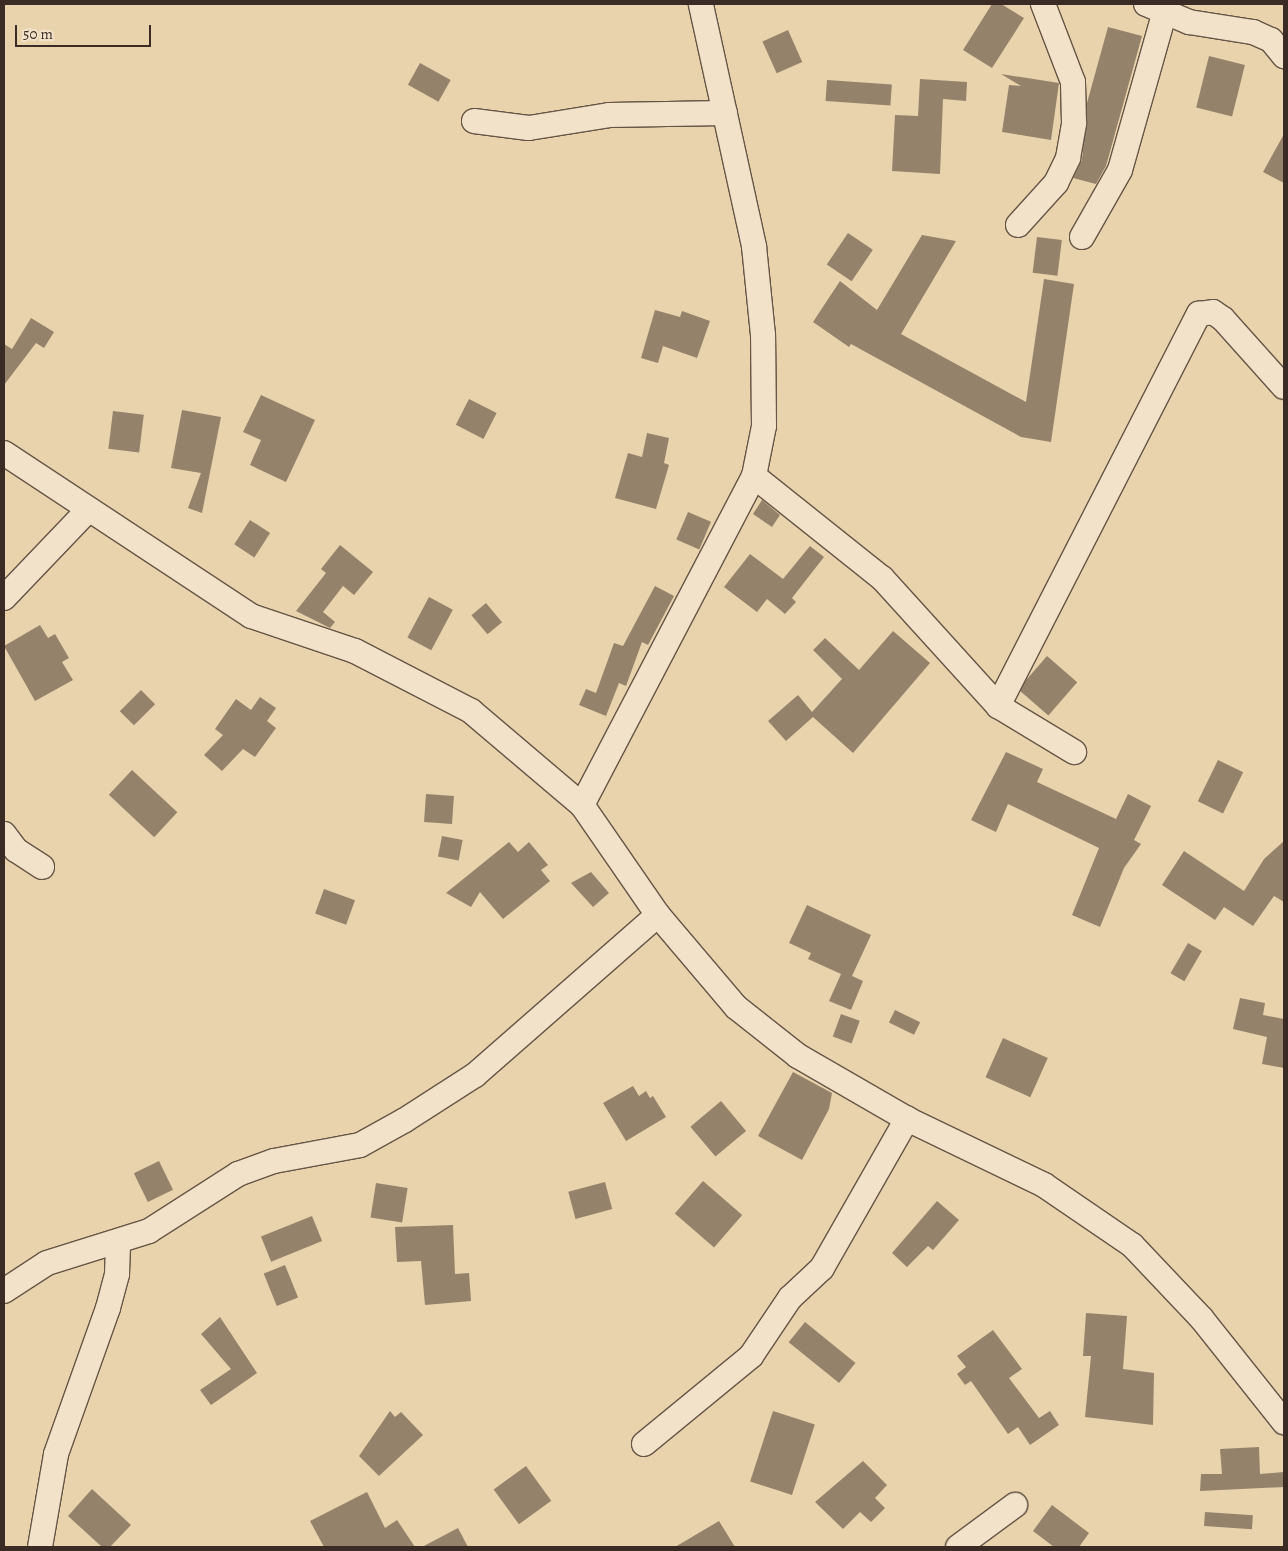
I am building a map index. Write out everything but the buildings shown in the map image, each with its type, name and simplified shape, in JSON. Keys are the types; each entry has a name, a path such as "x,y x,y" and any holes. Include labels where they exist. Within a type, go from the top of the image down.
{"street":[{"path":"582,805 754,476 764,426 763,335 754,246 701,4"},
{"path":"1018,226 1056,183 1068,158 1074,123 1073,82 1043,4"},
{"path":"1082,237 1120,170 1155,9 1253,32 1271,40 1284,56"},
{"path":"474,121 529,128 609,115 725,112"},
{"path":"998,706 1199,314 1213,312 1223,319 1284,387"},
{"path":"4,453 87,511 251,616 355,651 471,711 582,805 658,915 736,1007 798,1056 907,1119 1044,1185 1132,1245 1202,1319 1284,1422"},
{"path":"754,476 882,578 998,706 1074,752"},
{"path":"4,598 87,511"},
{"path":"4,834 16,850 42,867"},
{"path":"4,1291 46,1263 118,1243 149,1231 238,1174 274,1161 360,1145 405,1120 475,1075 658,915"},
{"path":"644,1444 751,1356 790,1298 822,1268 907,1119"},
{"path":"40,1547 56,1454 108,1308 117,1274 118,1243"},
{"path":"958,1547 1015,1505"}]}
